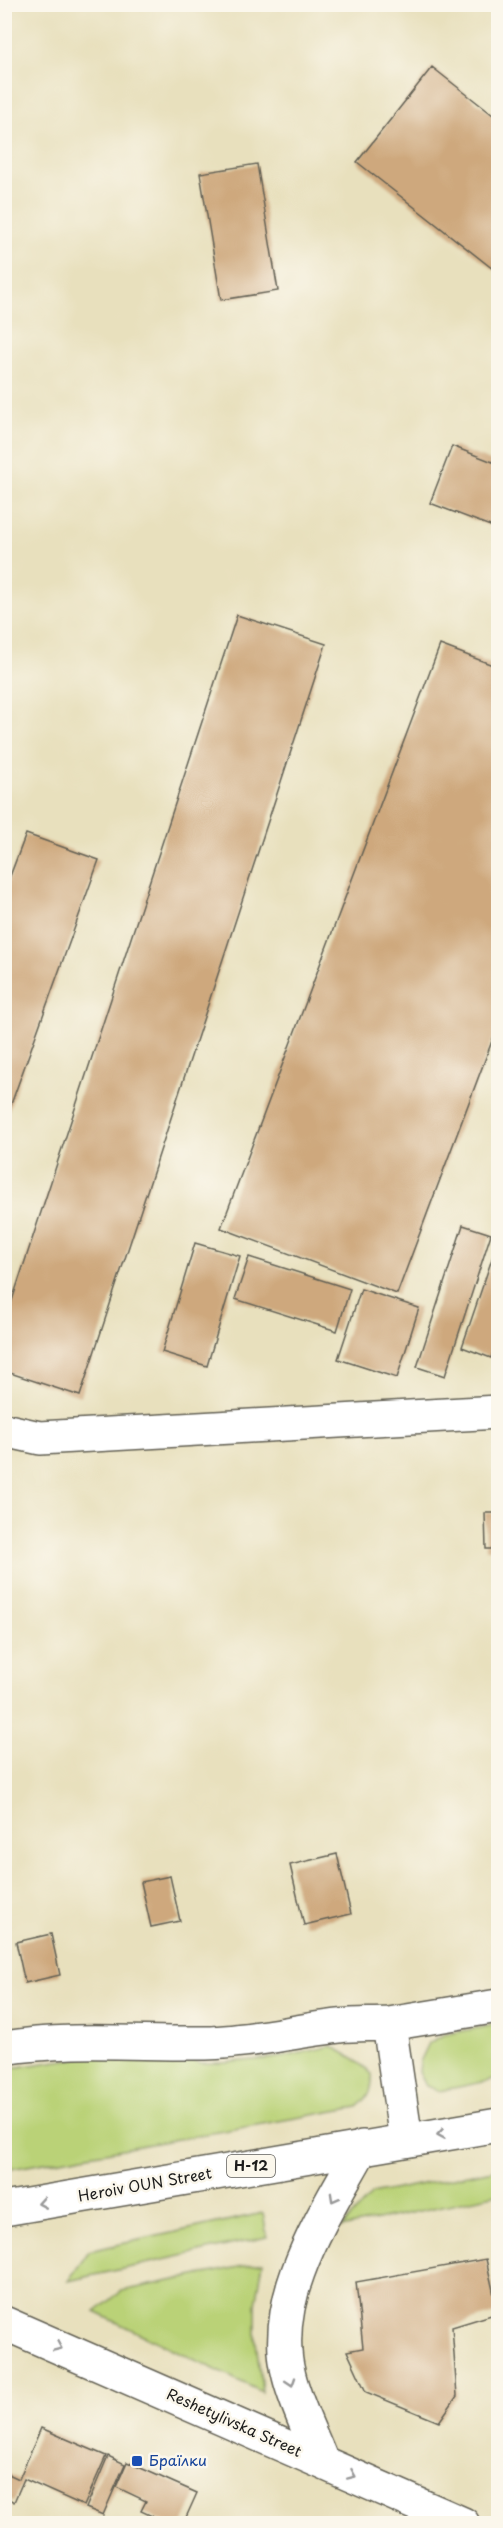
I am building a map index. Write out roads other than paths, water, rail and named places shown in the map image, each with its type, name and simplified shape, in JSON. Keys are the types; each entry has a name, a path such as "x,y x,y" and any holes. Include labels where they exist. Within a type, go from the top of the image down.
{"main road":[{"path":"4,1430 39,1438 498,1412"},
{"path":"4,2048 116,2041 208,2043 277,2037 340,2025 389,2024 498,2006"},
{"path":"389,2024 406,2140"},
{"name":"Heroiv OUN Street","path":"4,2209 498,2125"},
{"path":"321,2462 289,2376 283,2337 286,2313 309,2243 362,2147"},
{"name":"Reshetylivska Street","path":"4,2323 463,2523"}],"place":[{"name":"Браїлки","path":"137,2461"}]}
